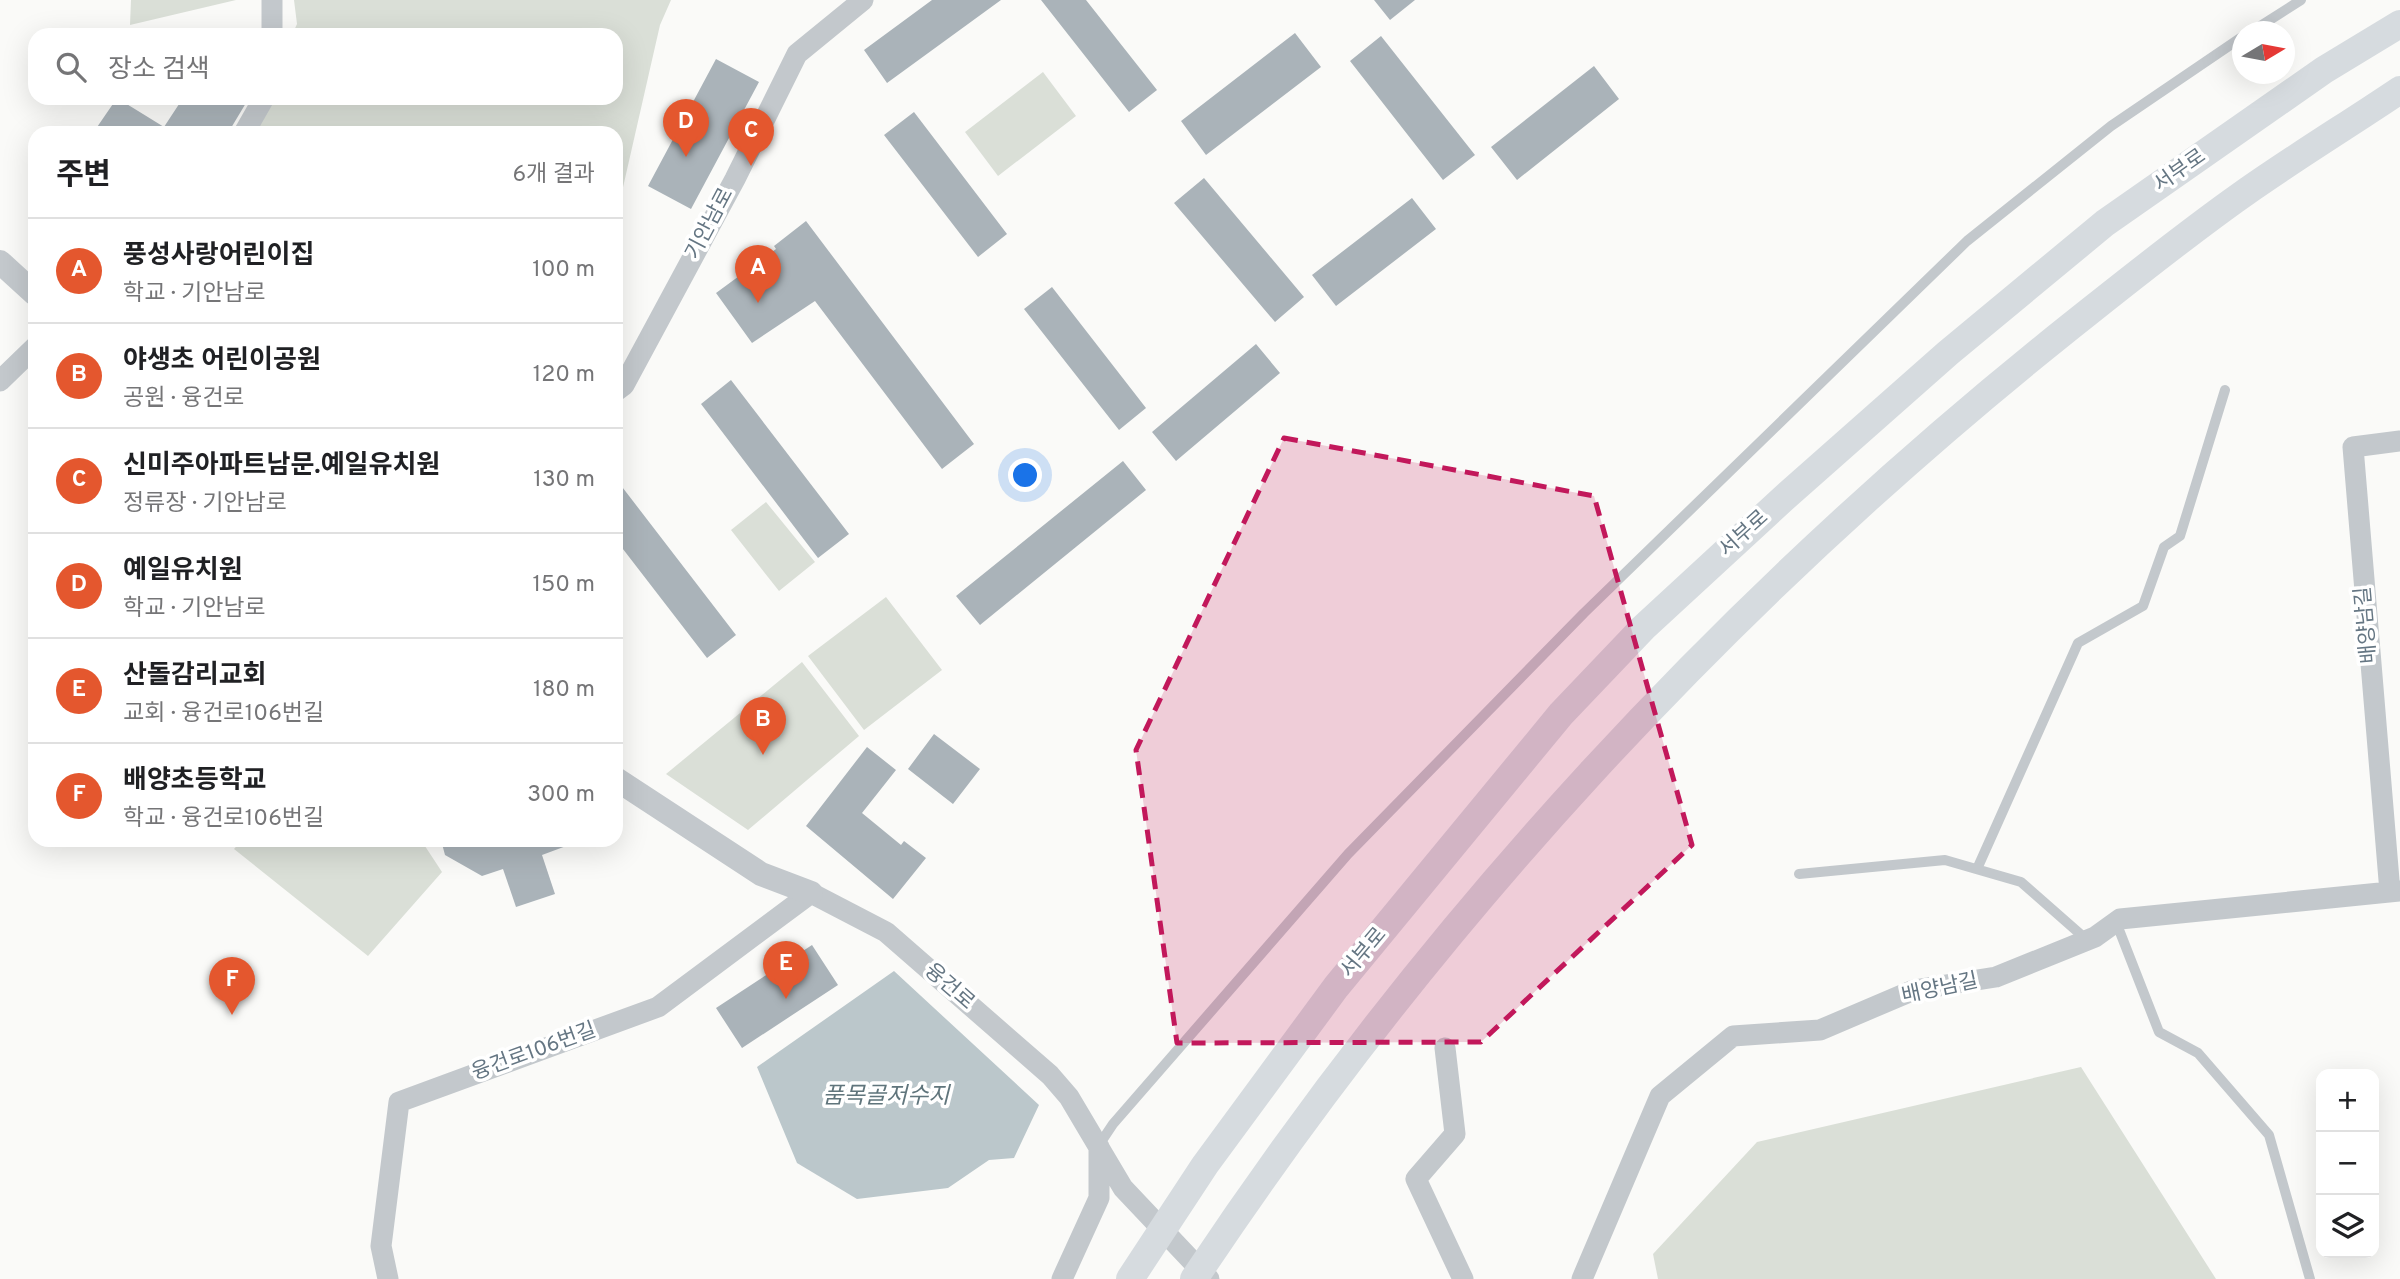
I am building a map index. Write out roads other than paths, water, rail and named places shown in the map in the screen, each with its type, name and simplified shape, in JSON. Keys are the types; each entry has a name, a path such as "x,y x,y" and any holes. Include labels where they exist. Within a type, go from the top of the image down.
{"main road":[{"name":"서부로","path":"1130,1279 1205,1165 1336,987 1561,714 1643,628 1948,352 2105,223 2324,70 2400,24"},
{"path":"1194,1279 1239,1210 1372,1030 1481,895 1618,742 1765,594 1918,452 1990,390 2242,194 2400,90"}],"street":[{"path":"272,0 272,28"},
{"name":"기안남로","path":"623,386 735,179 797,54 863,0"},
{"path":"248,126 260,105"},
{"path":"0,262 28,288"},
{"path":"0,381 28,354"},
{"name":"배양남길","path":"1582,1279 1660,1096 1733,1035 1820,1030 1914,990 1996,977 2087,940 2120,919 2395,891 2353,447 2400,442"},
{"name":"융건로","path":"623,784 761,874 811,893 886,932 1051,1075 1069,1097 1123,1188 1209,1279"},
{"name":"융건로106번길","path":"388,1279 381,1246 399,1102 658,1007 811,893"},
{"path":"1445,1048 1455,1134 1416,1179 1463,1279"},
{"path":"1062,1279 1099,1198 1099,1145"}],"lane":[{"path":"2268,21 2301,0"},
{"path":"1099,1145 1113,1124 1348,854 1584,613 1967,241 2111,126 2232,44"},
{"path":"1977,869 2078,643 2143,606 2164,547 2180,536 2225,390"},
{"path":"1799,874 1945,860 2021,882 2087,940"},
{"path":"2116,922 2159,1032 2198,1053 2269,1135 2310,1279"}],"water":[{"name":"품목골저수지","path":"894,971 1039,1105 1014,1158 989,1160 948,1188 857,1199 797,1163 757,1067"}],"place":[{"name":"예일유치원","path":"686,157"},
{"name":"신미주아파트남문.예일유치원","path":"751,166"},
{"name":"풍성사랑어린이집","path":"758,303"},
{"name":"야생초 어린이공원","path":"763,755"},
{"name":"산돌감리교회","path":"786,999"},
{"name":"배양초등학교","path":"232,1015"}]}
